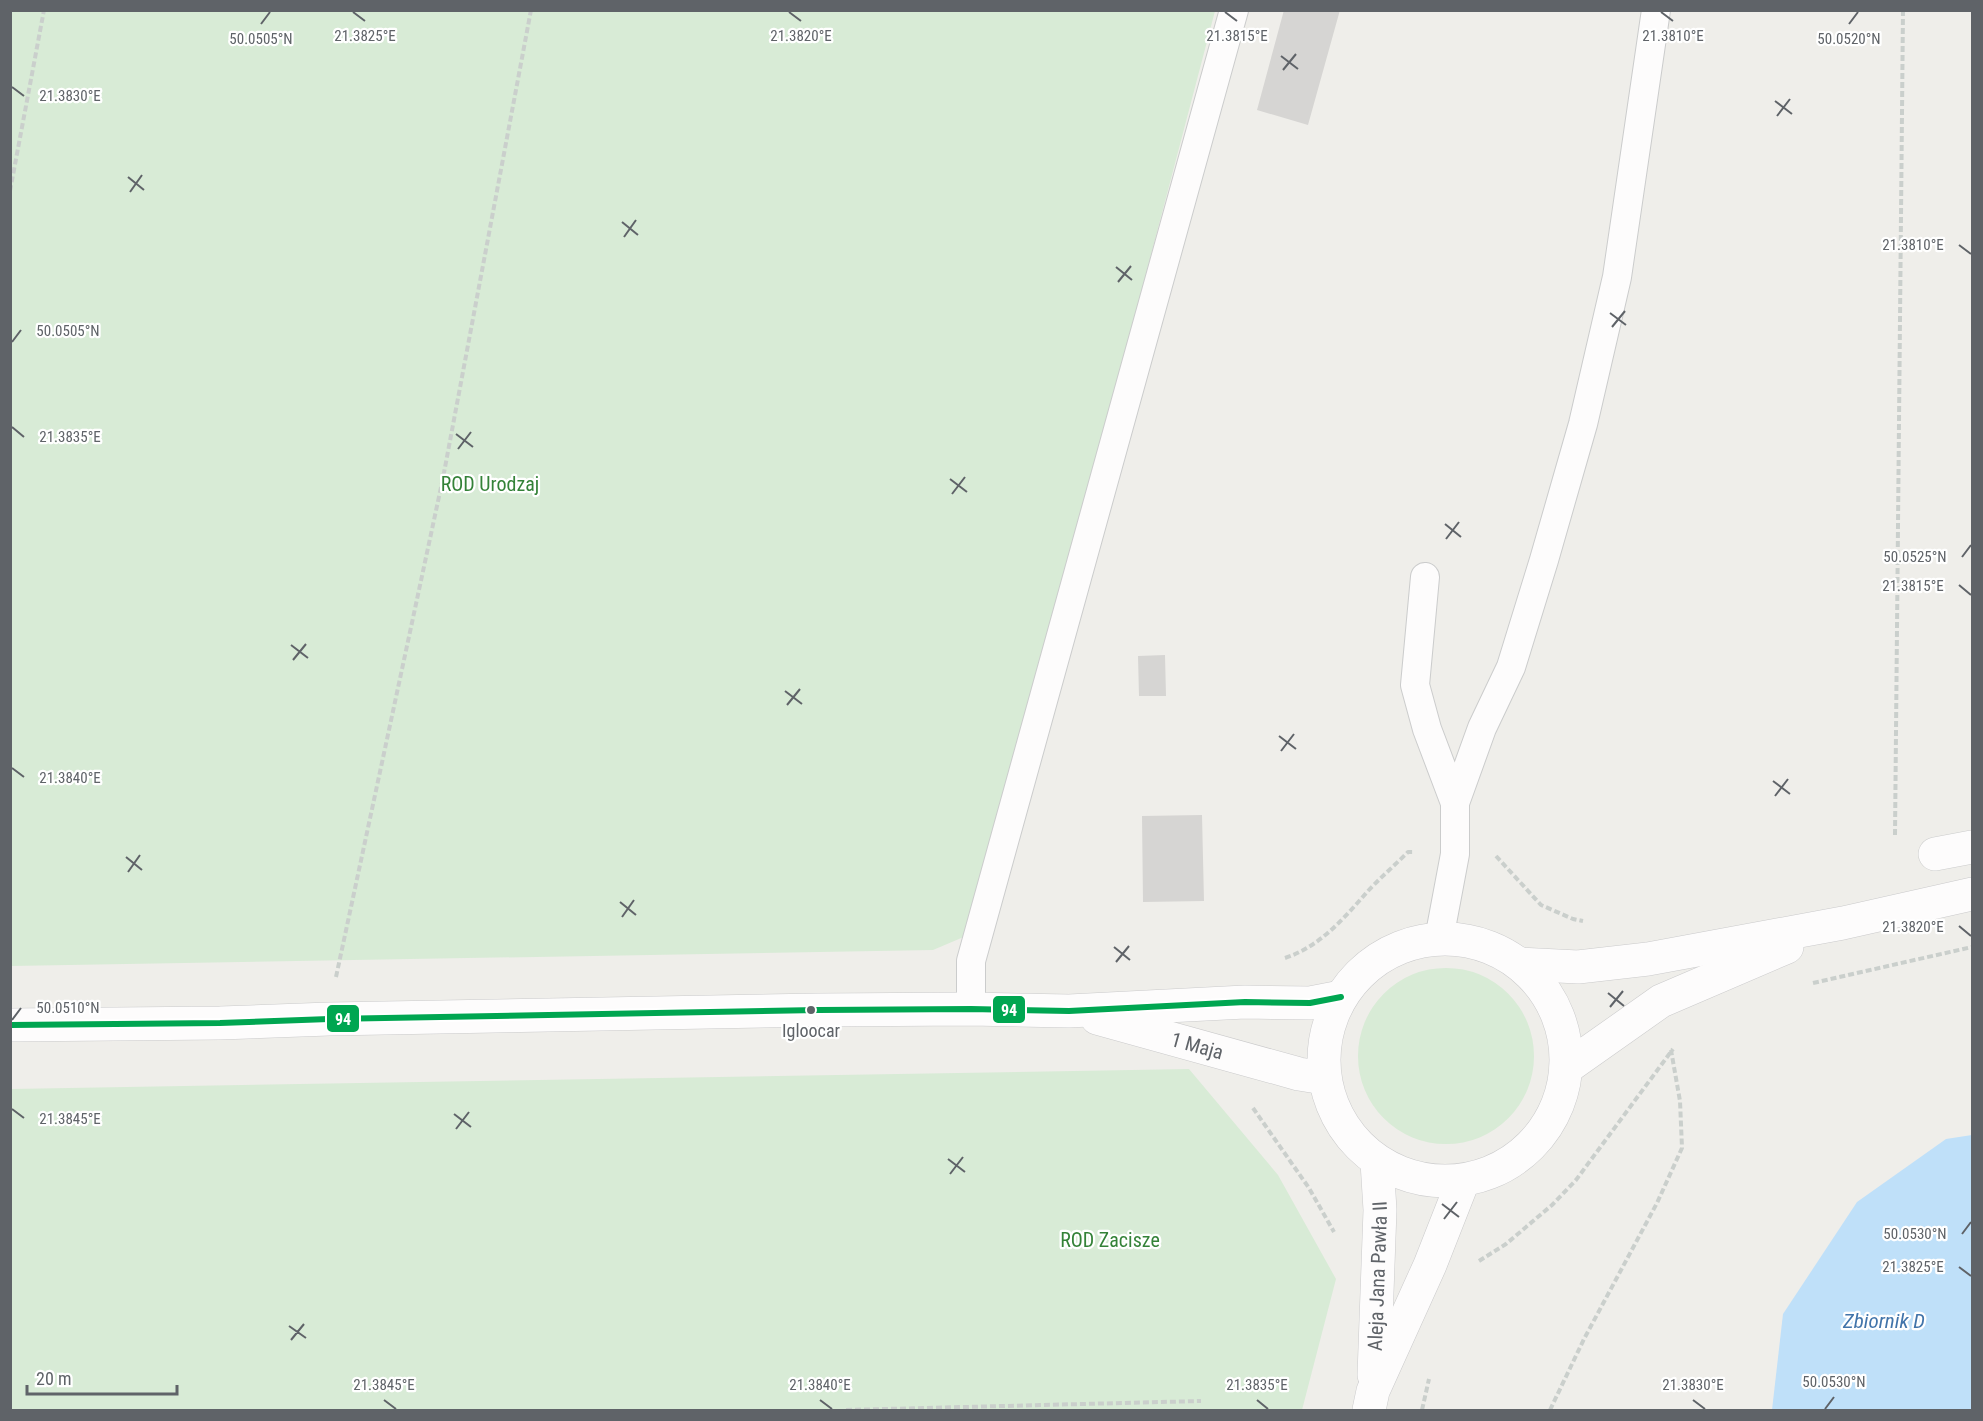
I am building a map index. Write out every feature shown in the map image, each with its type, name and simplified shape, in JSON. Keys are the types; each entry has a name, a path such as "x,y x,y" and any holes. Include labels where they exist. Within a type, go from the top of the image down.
{"street":[{"path":"1935,854 1972,847"},
{"path":"1520,964 1578,968 1624,962 1843,923 1959,897"},
{"path":"1566,1068 1661,1001 1843,923"},
{"path":"1439,939 1468,941 1495,950 1520,964 1537,980 1550,999 1561,1021 1566,1044 1566,1068 1557,1108 1535,1143 1502,1168 1463,1181 1441,1183 1419,1180 1398,1173 1377,1162 1352,1140 1334,1111 1324,1078 1323,1057 1326,1036 1341,997 1360,974 1383,956 1410,944 1439,939"},
{"name":"1 Maja","path":"10,1025 220,1023 818,1010 1069,1011 1245,1002 1310,1003 1341,997"},
{"name":"1 Maja","path":"1069,1011 1299,1074 1324,1078"},
{"name":"Aleja Jana Pawła II","path":"1371,1401 1380,1210 1377,1162"},
{"name":"Aleja Jana Pawła II","path":"1371,1401 1430,1265 1463,1181"}],"lane":[{"path":"971,1009 971,961 1234,10"},
{"path":"1439,939 1455,854 1455,803 1482,728 1511,667 1544,560 1582,424 1617,277 1656,10"},
{"path":"1425,577 1415,685 1427,729 1455,803"}],"path":[{"path":"10,191 44,10"},
{"path":"329,1019 338,960 444,478 531,10"},
{"path":"1894,842 1903,10"},
{"path":"1276,960 1295,954 1322,938 1344,919 1369,890 1408,852"},
{"path":"1497,856 1541,905 1573,919 1584,921"},
{"path":"1808,984 1972,947"},
{"path":"1478,1262 1506,1244 1576,1180 1671,1050 1680,1044"},
{"path":"1550,1410 1584,1339 1657,1203 1682,1148 1680,1101 1671,1050"},
{"path":"1250,1105 1308,1188 1337,1236"},
{"path":"846,1410 1201,1401"}],"green space":[{"name":"ROD Urodzaj","path":"10,11 1215,11 973,933 933,950 11,966"},
{"path":"1446,968 1480,975 1495,983 1508,994 1519,1007 1527,1022 1534,1056 1527,1090 1519,1105 1508,1118 1495,1129 1480,1137 1446,1144 1412,1137 1397,1129 1384,1118 1373,1105 1365,1090 1358,1056 1365,1022 1373,1007 1384,994 1397,983 1412,975"},
{"name":"ROD Zacisze","path":"1189,1069 1278,1175 1336,1279 1302,1410 11,1410 11,1089"}],"water":[{"name":"Zbiornik D","path":"1972,1135 1972,1410 1772,1410 1783,1314 1857,1202 1946,1139"}],"building":[{"path":"1284,10 1340,10 1308,125 1257,110"},
{"path":"1165,655 1166,696 1139,696 1138,656"},
{"path":"1202,815 1204,901 1143,902 1142,816"}],"transit line":[{"name":"94","path":"10,1025 220,1023 818,1010 1069,1011 1245,1002 1310,1003 1341,997"}],"place":[{"name":"Igloocar","path":"811,1010"}]}
